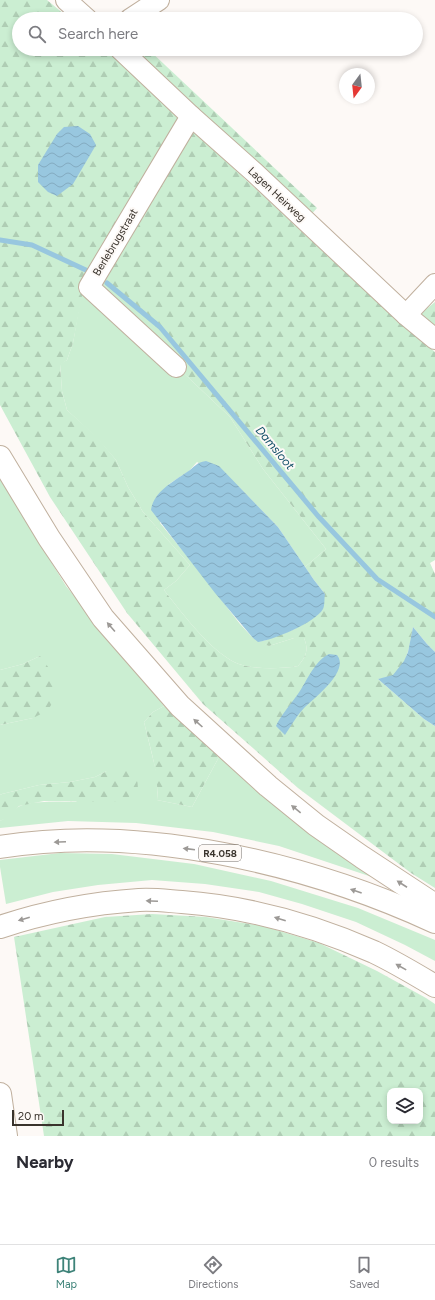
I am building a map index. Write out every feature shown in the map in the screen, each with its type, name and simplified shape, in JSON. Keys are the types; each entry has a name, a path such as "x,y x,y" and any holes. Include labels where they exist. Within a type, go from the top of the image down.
{"highway":[{"path":"0,457 49,538 103,618 180,706 268,786 316,824 362,857 435,905"},
{"name":"R4.058","path":"0,847 19,844 81,840 143,843 214,852 280,867 336,884 393,904 435,922"},
{"path":"0,927 27,918 84,906 141,900 209,904 269,915 321,931 375,953 435,986"},
{"path":"0,1094 6,1136"}],"street":[{"path":"66,0 79,12"},
{"path":"141,12 159,0"},
{"name":"Lagen Heirweg","path":"127,56 406,315 435,339"},
{"name":"Berlebrugstraat","path":"176,367 89,287 191,116"},
{"path":"406,315 435,284"}],"green space":[{"path":"0,0 47,0 62,12 12,12 12,56 113,56 398,321 435,352 435,560 430,563 435,574 435,652 413,627 408,653 399,670 392,676 378,679 424,719 435,726 435,888 411,873 298,788 203,704 127,613 50,497 0,405","holes":["85,280 230,417 263,469 326,549 305,567 325,594 295,629 258,642 269,646 294,638 304,638 306,653 298,666 283,668 257,668 234,662 206,640 164,590 176,581 190,565 143,512 128,487 116,460 97,437 67,410 62,391 60,365 67,360 73,343"]},
{"path":"135,56 155,56 317,208 309,217"},
{"path":"84,279 230,417 263,469 326,549 305,567 278,527 239,487 197,462 189,471 169,484 160,523 240,624 253,638 269,646 294,638 304,638 306,653 298,666 283,668 257,668 234,662 206,640 164,590 176,581 190,565 143,512 128,487 116,460 96,437 67,410 62,391 60,364 67,360 73,343"},
{"path":"435,302 435,327 420,314"},
{"path":"0,479 66,586 164,706 153,712 144,722 157,775 157,800 192,807 219,757 258,790 358,868 372,877 279,846 213,832 136,823 68,821 0,828 0,821 20,806 40,802 76,802 107,771 95,777 70,782 39,785 0,795 0,725 33,718 40,656 23,664 0,670"},
{"path":"40,656 57,679 56,698 47,711 33,718 0,725 0,670 23,664"},
{"path":"164,706 219,757 192,807 157,800 157,780 144,722 153,712"},
{"path":"122,766 137,776 138,789 124,801 44,801 19,806 7,818 0,821 0,795 2,794 39,785 70,782 95,777"},
{"path":"60,853 112,854 194,864 271,881 358,908 435,940 435,961 356,922 302,904 259,892 205,884 152,880 98,885 53,892 6,904 0,860"},
{"path":"152,914 206,917 263,926 319,943 377,971 435,1004 435,1136 44,1136 14,937 105,917"}],"water":[{"path":"78,126 90,134 96,145 73,184 57,196 48,192 38,182 38,165 57,134 64,127"},
{"path":"206,461 219,466 278,527 325,594 323,609 312,620 293,630 265,641 258,642 215,593 151,510 156,497 170,483 197,464"},
{"path":"413,627 435,652 435,726 424,719 378,679 393,675 404,661 408,652"},
{"path":"329,654 337,655 340,661 339,668 330,683 302,710 285,735 276,726 278,722 314,668"}],"waterway":[{"name":"Damsloot","path":"0,240 32,245 88,271"},
{"name":"Damsloot","path":"107,283 160,327 318,516 377,579 435,617"}]}
